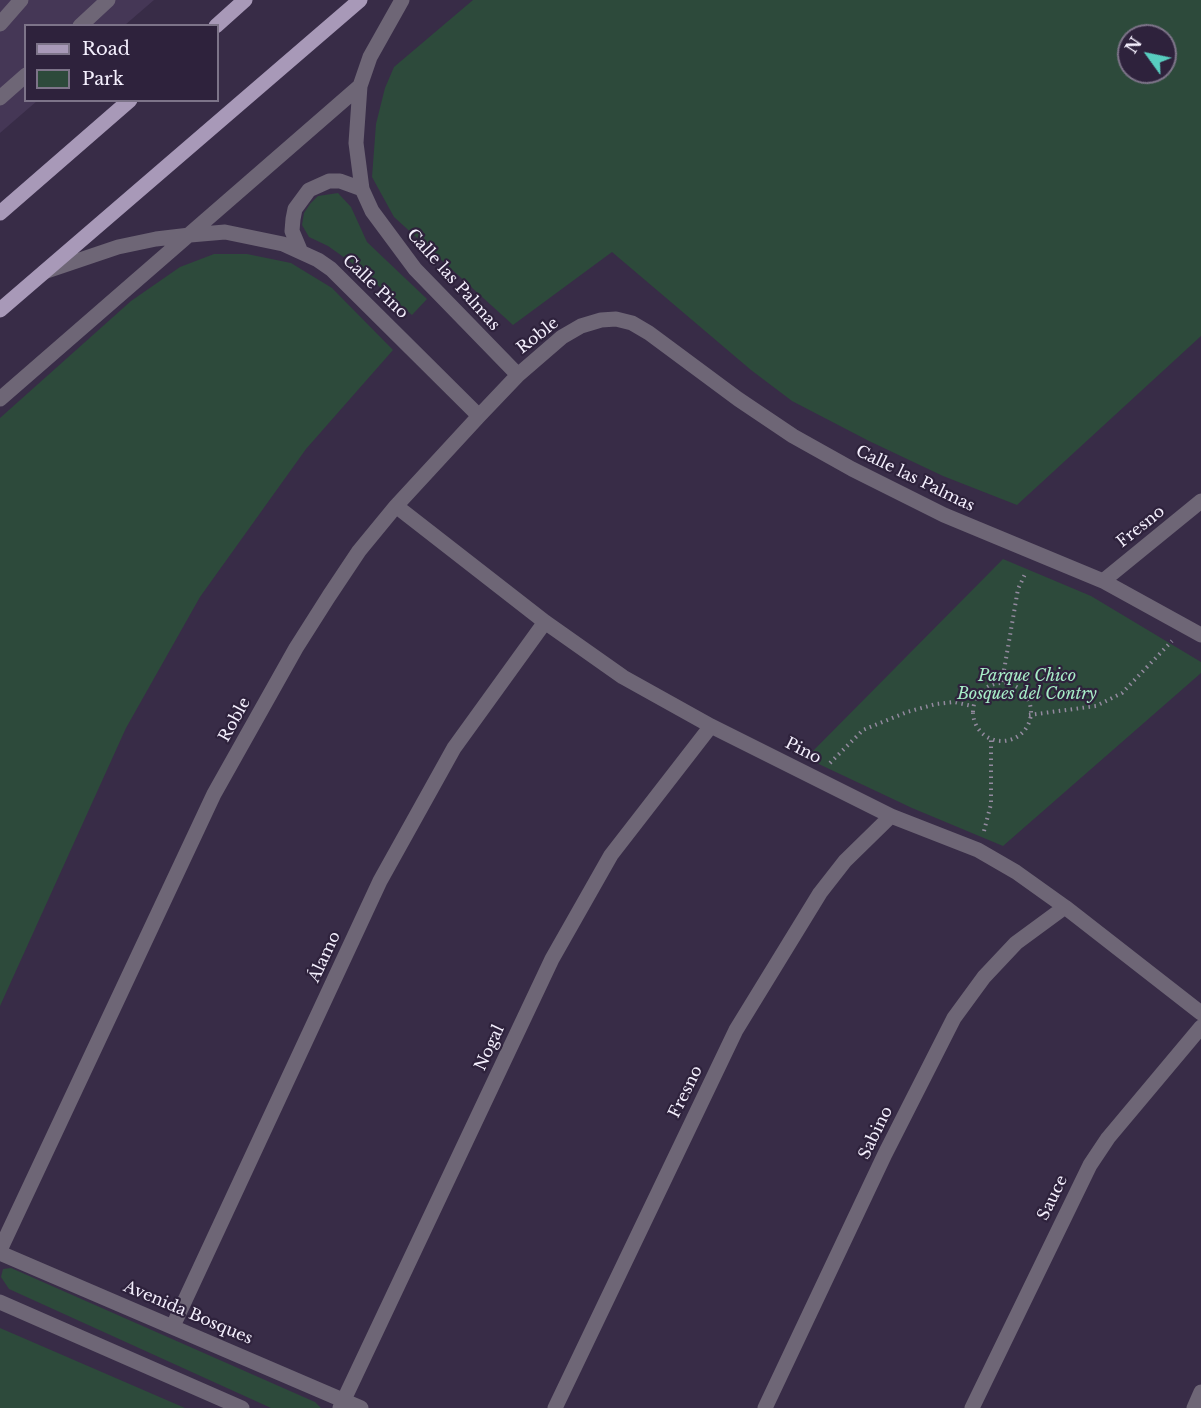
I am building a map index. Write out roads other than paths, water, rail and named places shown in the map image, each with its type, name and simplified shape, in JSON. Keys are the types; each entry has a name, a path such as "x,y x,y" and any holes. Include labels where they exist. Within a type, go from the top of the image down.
{"main road":[{"path":"218,24 245,0"},
{"path":"0,310 360,0"},
{"path":"2,210 128,102"}],"street":[{"path":"0,24 21,0"},
{"path":"82,24 108,0"},
{"name":"Calle las Palmas","path":"402,0 370,57 360,86 356,143 362,189 372,211 415,269 518,375"},
{"path":"2,93 24,76"},
{"path":"0,399 360,86"},
{"path":"300,250 292,231 293,219 295,209 309,190 329,181 351,183 362,189"},
{"name":"Calle Pino","path":"44,272 118,247 190,234 225,232 264,239 300,250 325,264 348,284 479,416"},
{"name":"Roble","path":"0,1251 214,794 328,596 359,551 396,506 518,375 562,337 581,326 601,320 616,319 632,323"},
{"name":"Calle las Palmas","path":"632,323 793,436 852,469 944,515 1103,580 1201,635"},
{"name":"Fresno","path":"1103,580 1201,501"},
{"name":"Pino","path":"396,506 545,622 623,677 711,726 891,816 978,850 1016,872 1065,907 1201,1013"},
{"name":"Álamo","path":"173,1326 380,881 454,748 545,622"},
{"name":"Nogal","path":"342,1404 552,960 611,855 711,726"},
{"name":"Fresno","path":"555,1408 736,1030 820,893 845,861 891,816"},
{"name":"Sabino","path":"765,1408 885,1154 954,1018 984,977 1016,943 1065,907"},
{"name":"Sauce","path":"972,1408 1090,1165 1108,1138 1201,1027"},
{"name":"Avenida Bosques","path":"0,1251 173,1326 342,1404 361,1408"},
{"path":"0,1302 243,1408"},
{"path":"1194,1408 1201,1392"}],"park label":[{"name":"Parque Chico Bosques del Contry","path":"1027,685"}]}
